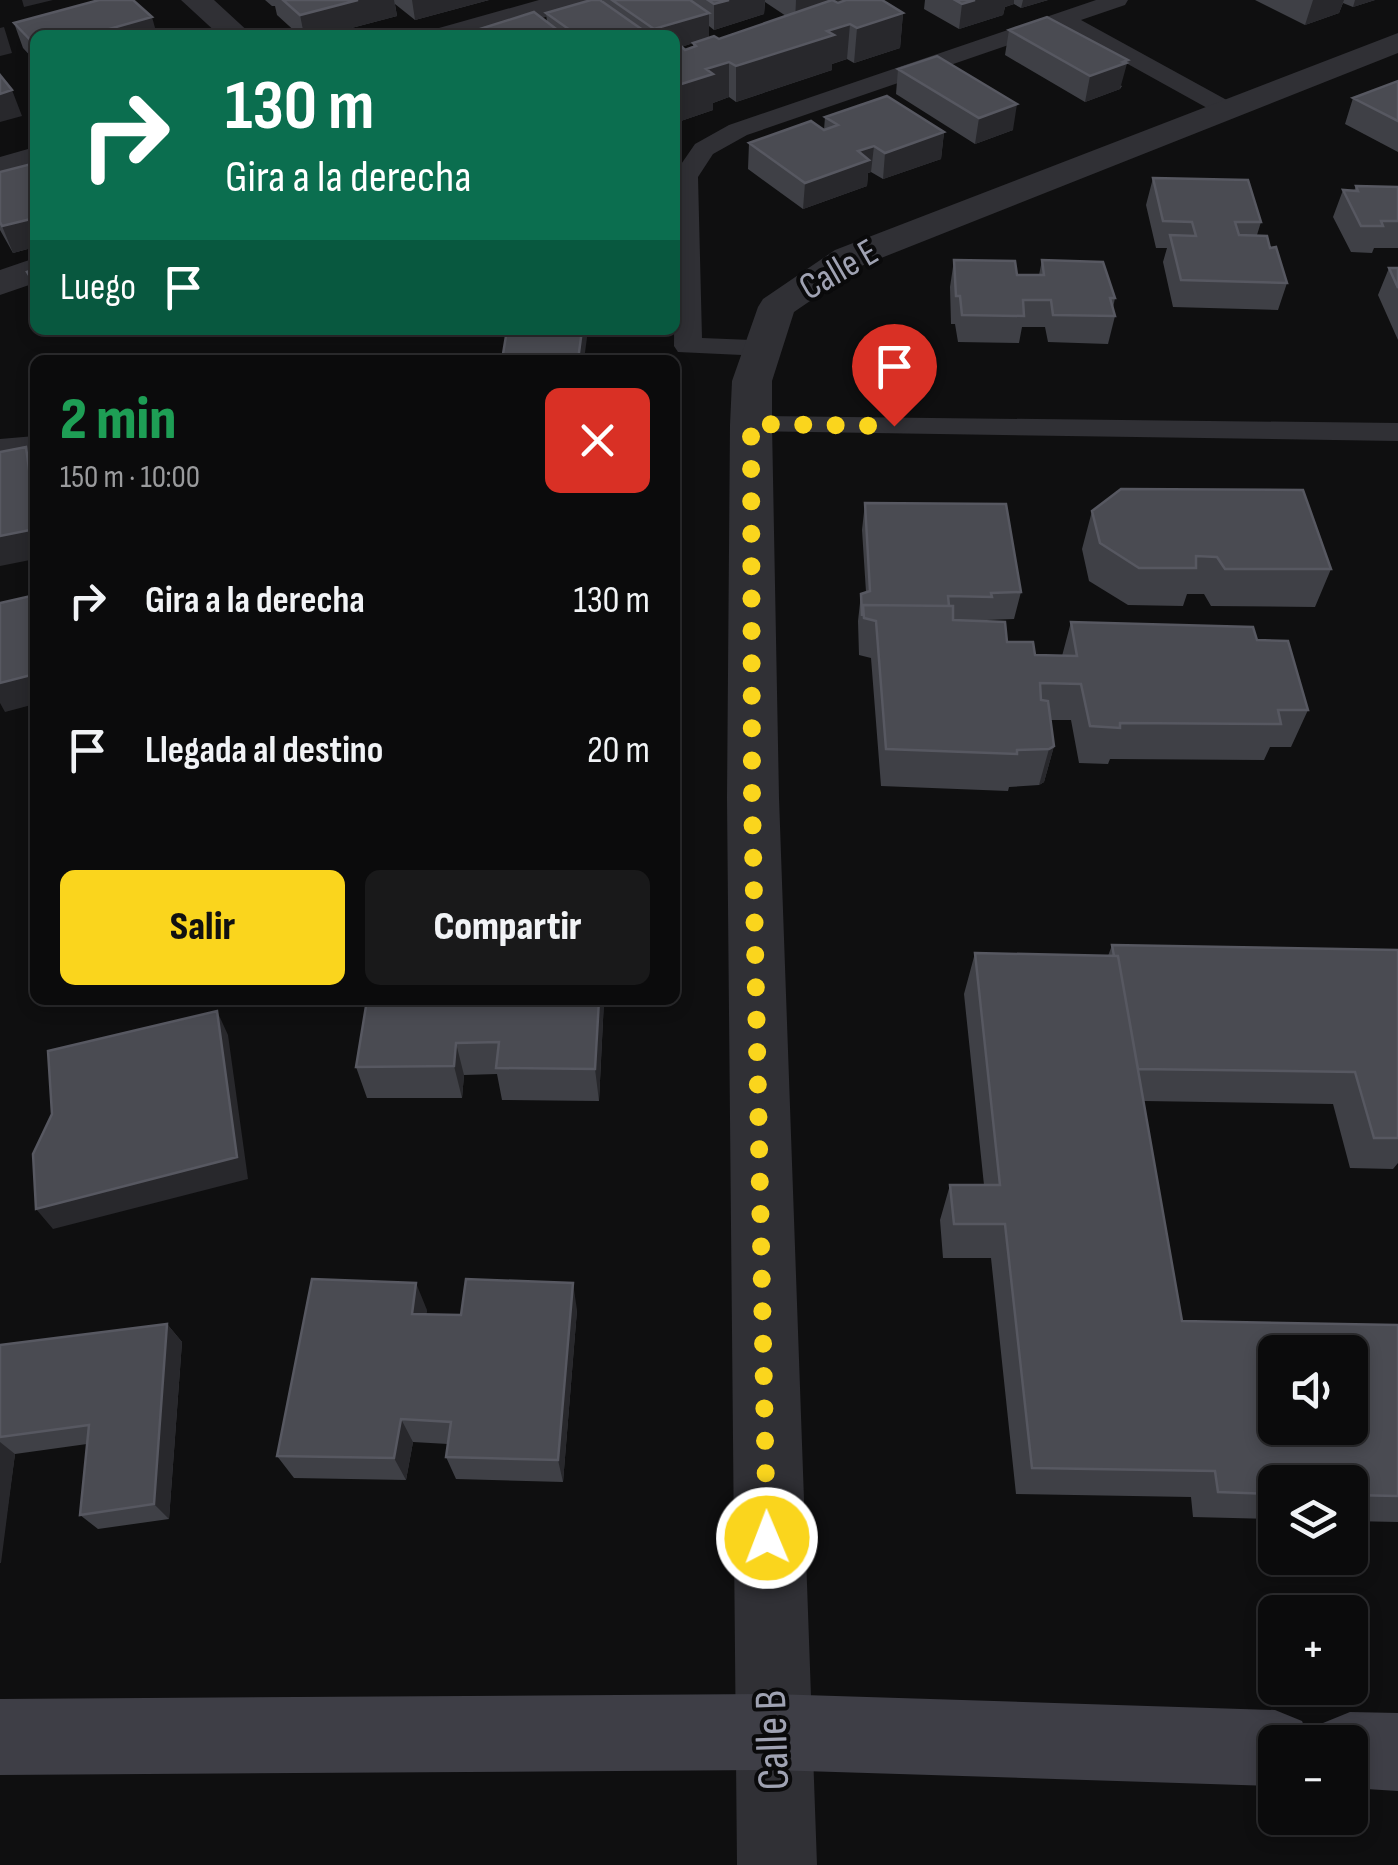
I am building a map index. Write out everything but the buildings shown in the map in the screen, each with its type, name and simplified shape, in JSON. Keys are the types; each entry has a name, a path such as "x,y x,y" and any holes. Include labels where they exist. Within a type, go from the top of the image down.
{"main road":[{"path":"0,1737 772,1732 1258,1747"},
{"path":"1368,1751 1398,1752"}],"street":[{"path":"196,0 231,30"},
{"path":"467,30 572,0"},
{"name":"Calle E","path":"769,1615 752,798 751,424 752,380 777,307 848,258 1398,42"},
{"path":"0,168 30,159"},
{"path":"0,284 30,271"},
{"path":"0,452 30,449"},
{"name":"Calle B","path":"769,1615 777,1865"}],"lane":[{"path":"763,347 688,346 684,177 704,149 738,130 1117,0"},
{"path":"1061,18 1226,109"},
{"path":"751,424 1398,432"}],"route":[{"path":"767,1538 752,798 751,424 894,426"}]}
